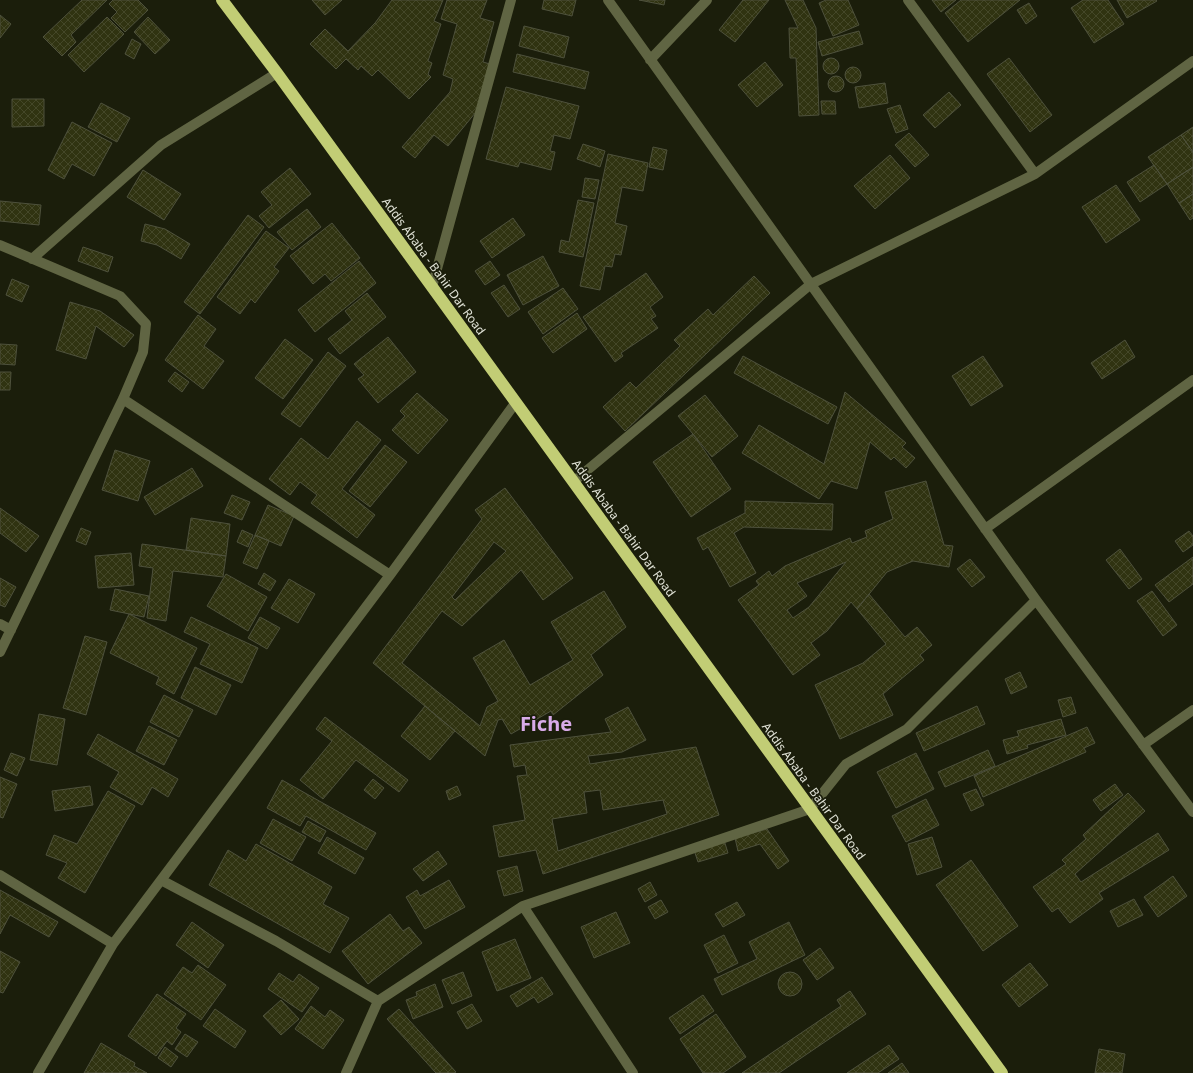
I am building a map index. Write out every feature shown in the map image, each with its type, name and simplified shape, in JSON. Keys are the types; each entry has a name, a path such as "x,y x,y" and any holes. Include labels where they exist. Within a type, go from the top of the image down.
{"highway":[{"name":"Addis Ababa - Bahir Dar Road","path":"222,0 277,73 1002,1073"}],"street":[{"path":"432,287 511,0"},
{"path":"608,0 1036,600 1193,812"},
{"path":"650,60 706,0"},
{"path":"908,0 1035,174"},
{"path":"573,482 811,284 1035,174 1193,61"},
{"path":"32,259 161,145 277,73"},
{"path":"0,245 120,296 146,324 143,352 123,399 0,652"},
{"path":"985,529 1193,380"},
{"path":"123,399 390,575"},
{"path":"38,1073 113,944 390,575 516,402"},
{"path":"346,1073 378,1001 523,906 810,809 846,764 907,729 1036,600"},
{"path":"0,624 10,630"},
{"path":"1143,745 1193,710"},
{"path":"0,875 113,944"},
{"path":"161,880 276,941 378,1001"},
{"path":"523,906 633,1073"}],"building":[{"path":"82,0 107,0 71,35 76,42 62,56 43,37"},
{"path":"113,0 138,0 148,10 125,32 111,18 117,12 109,4"},
{"path":"312,0 342,0 325,15"},
{"path":"392,0 443,0 434,21 441,24 428,61 432,63 428,74 431,77 409,99 378,70 372,76 361,66 358,70 346,59 336,69 310,44 325,29 348,51 375,23"},
{"path":"447,0 487,0 480,18 494,22 483,62 490,64 476,112 448,146 434,135 415,158 402,147 450,92 453,79 443,75 457,24 441,19"},
{"path":"544,0 576,0 572,16 542,9"},
{"path":"639,0 665,0 664,5"},
{"path":"743,0 769,0 735,42 719,30"},
{"path":"785,0 803,0 816,28 819,115 799,116 796,58 790,58 789,28 798,28"},
{"path":"826,0 848,0 859,25 833,36 819,3"},
{"path":"932,0 956,0 941,12"},
{"path":"961,0 1020,0 968,42 945,13"},
{"path":"1083,0 1108,0 1124,24 1094,43 1071,8"},
{"path":"1117,0 1156,0 1157,1 1127,18"},
{"path":"1029,3 1037,16 1026,24 1017,10"},
{"path":"0,15 11,24 0,38"},
{"path":"107,17 124,34 84,72 68,55"},
{"path":"148,17 170,40 155,54 134,32"},
{"path":"524,26 569,37 564,58 519,46"},
{"path":"859,31 863,44 822,56 818,42"},
{"path":"132,39 141,44 134,59 125,54"},
{"path":"517,54 589,72 585,89 513,72"},
{"path":"831,58 837,60 839,66 837,72 831,74 825,72 823,66 825,60"},
{"path":"1009,58 1052,115 1030,132 987,74"},
{"path":"765,62 783,85 757,107 738,85"},
{"path":"853,67 859,69 861,75 859,81 853,83 847,81 845,75 847,69"},
{"path":"836,76 842,78 844,84 842,90 836,92 830,90 828,84 830,78"},
{"path":"885,83 888,103 859,108 855,87"},
{"path":"506,87 579,106 570,139 554,135 550,151 555,152 551,170 520,162 518,167 486,159"},
{"path":"949,92 961,105 935,128 923,115"},
{"path":"12,99 44,99 44,126 12,127"},
{"path":"821,101 835,101 836,114 822,114"},
{"path":"101,103 130,118 117,142 88,127"},
{"path":"900,105 908,129 896,133 887,109"},
{"path":"72,122 112,143 94,176 72,164 64,179 48,170"},
{"path":"1193,127 1193,152 1181,135"},
{"path":"909,133 929,155 915,167 895,145"},
{"path":"1181,135 1193,152 1193,167 1167,184 1148,157"},
{"path":"583,144 605,151 600,167 577,159"},
{"path":"653,147 667,150 663,170 649,167"},
{"path":"608,154 648,163 643,191 622,187 615,223 627,226 621,255 615,254 612,267 605,266 600,290 580,286"},
{"path":"890,155 910,178 875,209 854,186"},
{"path":"1154,165 1167,184 1140,202 1127,182"},
{"path":"1193,167 1193,194 1179,203 1167,184"},
{"path":"290,168 311,194 269,228 259,216 272,205 261,192"},
{"path":"143,170 181,194 164,220 127,197"},
{"path":"585,178 599,180 595,199 582,197"},
{"path":"1116,185 1140,220 1106,243 1082,207"},
{"path":"1193,194 1193,218 1190,220 1179,203"},
{"path":"578,200 594,203 583,257 559,252 561,240 569,242"},
{"path":"0,201 41,205 39,225 0,221"},
{"path":"307,209 321,227 292,250 277,232"},
{"path":"248,215 264,227 200,314 184,302"},
{"path":"513,218 525,235 492,258 480,241"},
{"path":"332,223 360,258 331,281 325,274 313,284 290,256"},
{"path":"145,224 165,229 190,244 181,259 157,245 141,241"},
{"path":"266,231 289,248 274,267 279,271 255,303 251,299 240,314 217,297"},
{"path":"83,247 113,257 108,272 78,261"},
{"path":"543,256 559,286 523,305 507,275"},
{"path":"359,261 376,283 315,332 298,310"},
{"path":"490,261 500,275 485,285 475,271"},
{"path":"646,273 663,297 650,307 656,316 651,319 658,328 621,353 623,356 615,362 583,317"},
{"path":"754,276 770,293 625,431 603,407 630,382 636,388 680,346 674,340 708,309 713,315"},
{"path":"12,279 29,286 22,302 6,295"},
{"path":"504,285 520,309 508,317 491,293"},
{"path":"563,288 578,309 543,334 528,312"},
{"path":"367,293 386,317 340,354 328,339 352,320 345,311"},
{"path":"70,302 100,311 134,335 124,347 96,326 86,359 56,350"},
{"path":"577,313 587,329 553,353 542,338"},
{"path":"198,315 216,329 204,346 224,361 203,389 165,360"},
{"path":"388,337 416,372 378,403 358,379 364,375 354,364"},
{"path":"285,339 313,360 283,399 255,378"},
{"path":"1125,340 1135,357 1102,379 1091,363"},
{"path":"0,344 17,345 15,365 0,364"},
{"path":"328,352 346,366 300,427 281,414"},
{"path":"743,356 837,407 828,424 734,373"},
{"path":"983,356 1003,386 971,406 952,376"},
{"path":"0,372 11,372 10,390 0,390"},
{"path":"175,372 189,382 182,392 168,381"},
{"path":"845,392 906,443 902,447 915,458 906,468 894,457 891,460 870,442 857,489 831,481 819,499 742,453 759,425 824,464"},
{"path":"417,393 448,420 418,454 392,430 405,416 400,411"},
{"path":"705,395 738,436 712,457 678,416"},
{"path":"357,421 381,440 342,489 375,515 357,538 311,503 317,495 300,482 290,495 269,479 301,438 328,459"},
{"path":"693,434 731,489 691,517 653,462"},
{"path":"385,445 407,462 370,507 349,491"},
{"path":"115,450 150,461 138,501 102,490"},
{"path":"192,468 203,486 155,515 144,497"},
{"path":"926,481 944,545 953,546 949,567 913,561 887,572 857,609 851,602 827,631 811,643 820,655 793,675 738,600 759,585 756,581 769,571 772,576 785,566 850,538 852,543 867,537 865,531 893,519 885,492","holes":["846,562 809,607 793,618 787,610 807,596 797,583"]},
{"path":"505,488 573,578 543,600 521,570 462,626 442,611 402,663 480,726 487,707 498,701 473,658 504,640 530,685 573,660 551,622 604,591 626,627 591,655 603,675 553,715 551,711 511,734 502,719 498,720 485,756 373,663 482,519 475,510","holes":["494,542 506,551 455,600 452,597"]},
{"path":"232,495 250,502 242,520 224,513"},
{"path":"745,501 833,504 832,530 744,527 734,533 756,573 730,587 708,547 703,550 697,538 745,513"},
{"path":"268,505 294,516 281,546 255,535"},
{"path":"0,508 39,536 26,552 0,533"},
{"path":"191,518 230,524 226,556 186,550"},
{"path":"81,528 91,532 86,545 76,541"},
{"path":"242,530 253,535 248,547 237,542"},
{"path":"1189,531 1193,536 1193,545 1183,552 1175,541"},
{"path":"255,535 269,541 257,569 243,563"},
{"path":"142,544 226,556 223,577 173,571 166,621 147,618 153,568 139,566"},
{"path":"1120,549 1142,579 1129,589 1106,560"},
{"path":"131,553 134,585 98,588 95,556"},
{"path":"1193,557 1193,584 1169,602 1155,585"},
{"path":"970,559 985,577 972,587 957,569"},
{"path":"264,573 276,581 270,591 258,584"},
{"path":"226,574 267,597 248,631 207,606"},
{"path":"0,578 16,587 5,607 0,605"},
{"path":"289,579 315,594 298,623 271,608"},
{"path":"115,589 149,596 144,617 110,610"},
{"path":"1152,591 1177,625 1163,636 1137,601"},
{"path":"869,594 905,637 917,627 932,645 920,655 924,660 883,694 893,715 840,739 815,685 863,663 886,644 857,609"},
{"path":"129,614 197,648 174,694 156,684 159,677 110,653"},
{"path":"191,617 258,648 242,683 200,664 210,644 184,632"},
{"path":"260,617 280,628 267,649 248,638"},
{"path":"85,636 107,642 86,715 63,708"},
{"path":"195,667 231,685 216,715 181,698"},
{"path":"1020,672 1027,687 1011,694 1005,679"},
{"path":"164,695 193,710 179,737 150,722"},
{"path":"1071,697 1076,713 1063,717 1058,700"},
{"path":"425,706 455,731 430,760 401,736"},
{"path":"977,706 985,724 924,751 916,733"},
{"path":"628,707 646,740 622,752 588,756 590,764 696,747 719,815 543,874 536,850 499,857 493,826 525,820 517,776 527,775 525,765 514,767 510,745 611,732 605,719","holes":["600,790 603,810 663,800 667,814 558,851 552,819 587,813 584,792"]},
{"path":"39,714 65,719 57,765 30,760"},
{"path":"325,717 408,780 399,792 356,760 323,799 300,780 332,741 316,729"},
{"path":"1061,719 1066,735 1027,745 1028,748 1007,754 1003,740 1019,736 1017,731"},
{"path":"149,726 177,740 164,765 136,751"},
{"path":"1087,727 1095,743 1084,748 1086,752 983,797 974,776"},
{"path":"98,734 178,779 168,797 152,787 142,805 110,787 119,772 87,754"},
{"path":"988,750 995,766 945,787 938,772"},
{"path":"11,753 25,758 17,776 4,770"},
{"path":"916,753 934,789 896,808 877,772"},
{"path":"0,777 17,784 3,818 0,817"},
{"path":"373,779 384,788 375,799 364,790"},
{"path":"282,780 376,833 366,850 306,816 300,826 267,808"},
{"path":"1115,784 1123,795 1101,811 1093,800"},
{"path":"90,786 93,805 55,811 52,791"},
{"path":"457,786 461,795 449,800 446,791"},
{"path":"976,789 984,805 971,811 963,794"},
{"path":"108,791 135,806 85,893 58,878 67,863 46,855 54,835 77,844"},
{"path":"1128,793 1145,811 1075,874 1081,882 1158,833 1169,850 1099,893 1103,899 1070,923 1058,908 1052,912 1033,887 1066,864 1062,860 1086,839 1083,835"},
{"path":"926,799 939,825 906,842 892,816"},
{"path":"273,819 306,837 292,861 260,843"},
{"path":"308,821 326,831 320,842 302,832"},
{"path":"767,829 789,861 778,869 760,844 738,851 735,838"},
{"path":"327,837 364,858 355,874 318,853"},
{"path":"932,837 942,867 917,875 908,844"},
{"path":"724,840 728,853 698,862 694,850"},
{"path":"256,844 332,887 323,904 349,918 330,953 209,885 228,850 246,861"},
{"path":"438,851 447,864 423,881 413,869"},
{"path":"971,860 1018,926 983,951 936,885"},
{"path":"517,866 523,891 504,896 497,871"},
{"path":"1173,876 1187,896 1158,917 1144,897"},
{"path":"449,880 465,907 425,929 406,897 417,890 420,896"},
{"path":"650,882 657,895 645,902 638,889"},
{"path":"0,890 58,922 49,937 10,915 0,934"},
{"path":"1134,899 1143,915 1118,927 1110,911"},
{"path":"661,900 668,912 655,919 648,907"},
{"path":"737,902 745,915 723,927 715,914"},
{"path":"616,912 630,943 594,958 581,927"},
{"path":"390,914 403,931 409,927 422,943 368,984 342,951"},
{"path":"192,922 224,945 208,968 176,945"},
{"path":"789,922 805,955 722,995 714,979 757,959 749,942"},
{"path":"724,935 738,963 718,973 704,945"},
{"path":"515,939 531,978 497,991 482,952"},
{"path":"820,948 834,968 817,980 803,960"},
{"path":"0,951 20,962 3,993 0,992"},
{"path":"1030,963 1048,985 1019,1007 1002,985"},
{"path":"198,965 226,985 201,1020 164,994 183,967 192,973"},
{"path":"463,972 472,996 452,1004 442,980"},
{"path":"790,972 798,976 802,984 798,992 790,996 782,992 778,984 782,976"},
{"path":"279,973 293,982 299,974 319,988 302,1012 268,989"},
{"path":"542,977 553,994 538,1003 534,997 517,1007 510,996"},
{"path":"435,984 443,1007 413,1019 406,1000 417,996 416,992"},
{"path":"850,991 866,1014 779,1073 742,1073 841,1006 837,1000"},
{"path":"157,994 186,1014 176,1028 181,1032 172,1045 167,1041 156,1056 128,1036"},
{"path":"703,995 714,1011 680,1034 669,1018"},
{"path":"281,1000 299,1019 281,1035 263,1016"},
{"path":"472,1004 482,1021 467,1029 457,1012"},
{"path":"311,1006 325,1017 330,1010 344,1020 323,1049 295,1029"},
{"path":"215,1009 246,1031 235,1048 203,1026"},
{"path":"399,1009 456,1072 436,1073 387,1019"},
{"path":"716,1014 746,1057 723,1073 703,1073 680,1039"},
{"path":"185,1034 198,1042 187,1057 175,1049"},
{"path":"101,1043 135,1063 134,1066 147,1073 84,1073"},
{"path":"889,1045 899,1059 878,1073 847,1073"},
{"path":"165,1047 178,1057 171,1067 158,1058"},
{"path":"1099,1049 1125,1054 1122,1073 1095,1073"},
{"path":"902,1063 909,1073 888,1073"}],"district":[{"name":"Fiche","path":"546,723"}]}
